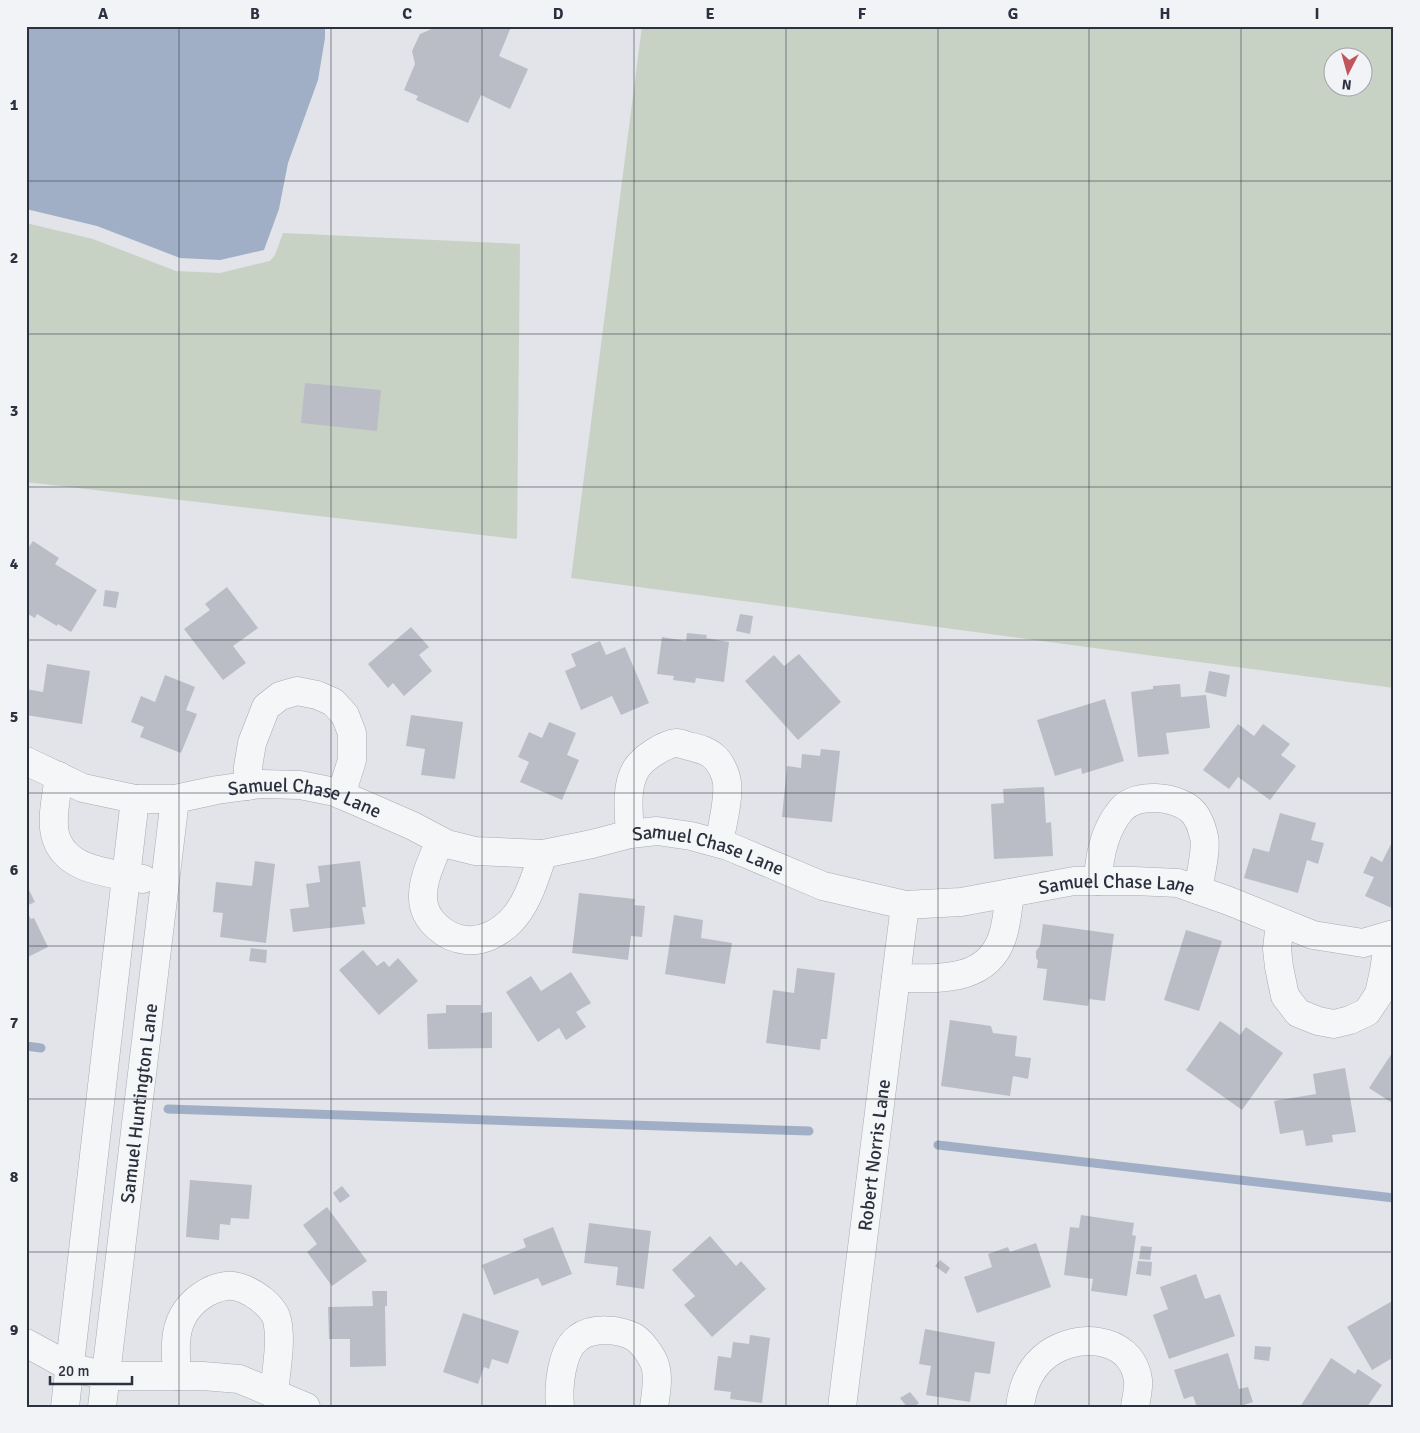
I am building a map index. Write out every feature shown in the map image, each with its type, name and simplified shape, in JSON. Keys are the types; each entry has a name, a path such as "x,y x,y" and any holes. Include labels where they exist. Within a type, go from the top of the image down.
{"street":[{"path":"248,786 248,767 252,743 266,707 280,696 297,691 317,695 333,702 345,715 352,733 352,760 341,794"},
{"path":"630,834 630,786 636,769 660,748 677,743 700,749 713,756 723,770 728,782 719,843"},
{"name":"Samuel Chase Lane","path":"26,761 83,788 135,799 175,799 217,790 261,784 300,785 341,794 413,826 447,844 475,851 543,854 630,834 657,830 719,843 823,886 905,905 961,902 1074,881 1178,883 1229,901 1313,935 1362,943 1391,935"},
{"path":"59,776 55,811 55,833 60,847 69,857 97,871 165,882"},
{"path":"1098,881 1098,867 1103,845 1122,809 1134,800 1155,798 1174,800 1191,810 1200,822 1205,840 1198,890"},
{"name":"Samuel Huntington Lane","path":"65,1407 135,799"},
{"name":"Samuel Huntington Lane","path":"102,1407 175,799"},
{"path":"440,841 426,878 423,898 426,916 438,928 453,937 467,940 493,935 510,922 525,902 543,854"},
{"path":"896,978 941,978 966,974 984,965 995,954 1002,938 1010,893"},
{"name":"Robert Norris Lane","path":"842,1407 905,905"},
{"path":"1280,922 1277,949 1285,996 1298,1013 1318,1021 1334,1024 1350,1020 1367,1012 1379,994 1391,935"},
{"path":"177,1376 175,1353 177,1332 183,1315 194,1302 211,1290 227,1285 243,1289 258,1296 271,1307 277,1319 278,1340 274,1393"},
{"path":"560,1407 562,1368 568,1351 578,1338 591,1332 612,1330 634,1337 655,1363 657,1379 654,1407"},
{"path":"1020,1407 1022,1389 1031,1371 1042,1358 1060,1347 1083,1340 1104,1342 1119,1349 1132,1362 1138,1380 1135,1407"},
{"path":"26,1343 70,1367 106,1376 203,1376 239,1379 306,1407"}],"green space":[{"path":"642,26 1394,26 1394,688 571,578"},
{"path":"26,223 93,239 176,271 220,273 270,261 275,255 283,233 520,244 517,539 26,482"}],"water":[{"path":"26,26 325,26 325,38 318,80 288,163 279,209 264,250 220,260 180,258 97,226 26,209"}],"building":[{"path":"435,26 511,27 499,56 528,69 510,109 481,95 468,123 416,100 418,96 404,90 415,64 412,51 420,34"},
{"path":"305,383 381,390 377,431 301,423"},
{"path":"33,541 59,558 55,564 97,590 71,632 37,614 35,618 26,613 26,551"},
{"path":"227,587 258,628 233,646 246,663 223,680 184,629 210,610 205,604"},
{"path":"105,590 119,592 116,608 103,606"},
{"path":"740,614 753,616 750,634 736,631"},
{"path":"411,627 429,647 419,655 432,671 404,696 393,683 388,688 368,664"},
{"path":"687,633 707,635 706,638 729,642 724,682 696,678 695,683 673,680 674,676 657,674 662,637 686,641"},
{"path":"600,641 606,655 625,647 649,703 621,715 612,696 581,710 565,671 576,666 571,654"},
{"path":"799,654 841,702 798,740 745,681 774,655 784,666"},
{"path":"47,664 90,671 82,724 26,715 26,689 43,692"},
{"path":"1209,671 1230,675 1226,697 1205,692"},
{"path":"165,675 195,687 186,710 197,714 181,753 140,737 144,727 131,722 141,696 155,702"},
{"path":"1180,684 1181,697 1206,695 1210,728 1166,733 1169,754 1138,757 1131,692 1153,689 1153,686"},
{"path":"1105,699 1124,761 1082,774 1081,768 1055,776 1037,720"},
{"path":"411,715 463,722 455,779 421,775 425,749 406,746"},
{"path":"549,722 576,733 567,755 579,760 562,800 520,782 529,762 518,757 529,732 542,738"},
{"path":"1238,724 1254,736 1263,724 1290,744 1281,755 1296,766 1270,800 1238,777 1229,789 1203,770"},
{"path":"821,749 840,751 832,822 782,817 787,766 801,768 802,754 820,756"},
{"path":"1044,787 1046,823 1051,822 1053,856 994,859 991,804 1004,803 1003,789"},
{"path":"1280,813 1316,823 1311,840 1324,843 1318,864 1307,860 1298,893 1244,878 1253,848 1269,852"},
{"path":"1394,838 1394,909 1365,896 1374,877 1363,873 1371,856 1382,862"},
{"path":"255,861 275,864 266,943 220,937 223,913 213,912 216,882 252,886"},
{"path":"360,861 366,907 362,907 365,924 293,932 290,909 309,907 306,884 320,882 318,866"},
{"path":"26,884 35,902 26,906"},
{"path":"579,893 635,899 634,905 645,906 642,937 631,936 628,960 572,953"},
{"path":"26,911 31,919 34,918 48,947 26,958"},
{"path":"674,915 703,920 701,938 732,943 725,984 665,974"},
{"path":"1043,924 1114,934 1105,1001 1089,999 1088,1006 1043,1000 1047,969 1037,968 1036,951 1040,946"},
{"path":"1186,930 1222,941 1199,1011 1164,1000"},
{"path":"251,948 267,950 266,963 249,961"},
{"path":"363,950 377,966 384,961 389,967 398,958 418,981 379,1015 339,970"},
{"path":"797,968 835,973 827,1039 821,1039 820,1050 766,1043 773,990 794,993"},
{"path":"571,972 591,1003 576,1012 586,1027 566,1040 559,1028 538,1042 506,992 531,976 541,991"},
{"path":"446,1005 481,1005 481,1013 492,1012 492,1048 428,1049 427,1014 446,1013"},
{"path":"950,1020 991,1026 993,1033 1017,1036 1015,1056 1031,1058 1028,1079 1013,1076 1010,1096 941,1086"},
{"path":"1220,1021 1240,1035 1246,1027 1283,1053 1242,1110 1186,1070"},
{"path":"1394,1050 1394,1104 1369,1088"},
{"path":"1345,1068 1356,1132 1332,1135 1333,1142 1306,1146 1303,1130 1280,1134 1274,1101 1316,1094 1313,1074"},
{"path":"190,1180 252,1185 249,1219 231,1218 230,1225 220,1224 219,1240 186,1237"},
{"path":"342,1186 350,1196 340,1203 333,1193"},
{"path":"327,1207 367,1261 332,1286 307,1252 317,1244 303,1225"},
{"path":"1081,1215 1134,1223 1132,1235 1136,1236 1127,1296 1091,1291 1093,1279 1064,1275 1070,1227 1079,1228"},
{"path":"589,1223 651,1231 644,1289 616,1285 618,1267 584,1263"},
{"path":"553,1227 572,1274 542,1286 538,1278 494,1295 482,1265 526,1247 523,1239"},
{"path":"710,1236 736,1266 741,1261 766,1289 712,1337 684,1305 695,1296 672,1270"},
{"path":"1036,1243 1051,1287 977,1313 964,1277 992,1267 988,1254 1008,1247 1010,1252"},
{"path":"1141,1246 1152,1247 1150,1260 1139,1259"},
{"path":"940,1260 950,1268 946,1274 935,1266"},
{"path":"1138,1261 1152,1262 1151,1276 1136,1274"},
{"path":"1196,1274 1205,1299 1220,1294 1235,1336 1169,1359 1153,1315 1168,1309 1160,1287"},
{"path":"372,1291 387,1291 387,1306 385,1306 386,1366 350,1367 350,1339 329,1339 328,1307 373,1306"},
{"path":"1394,1300 1394,1357 1372,1370 1347,1327"},
{"path":"463,1313 519,1331 508,1364 492,1359 489,1369 484,1367 478,1384 443,1372"},
{"path":"925,1329 995,1342 990,1374 975,1372 970,1402 926,1395 931,1366 919,1364"},
{"path":"750,1335 770,1338 762,1403 730,1399 731,1392 714,1390 718,1356 731,1358 733,1342 749,1344"},
{"path":"1255,1346 1271,1347 1269,1361 1254,1359"},
{"path":"1228,1353 1239,1389 1248,1387 1253,1402 1244,1405 1245,1407 1197,1407 1193,1396 1184,1399 1174,1370"},
{"path":"1331,1358 1355,1374 1358,1369 1382,1385 1367,1407 1300,1407"},
{"path":"910,1392 919,1403 914,1407 907,1407 900,1398"}],"waterway":[{"path":"26,1046 41,1048"},
{"path":"168,1109 809,1131"},
{"path":"938,1145 1394,1198"}]}
